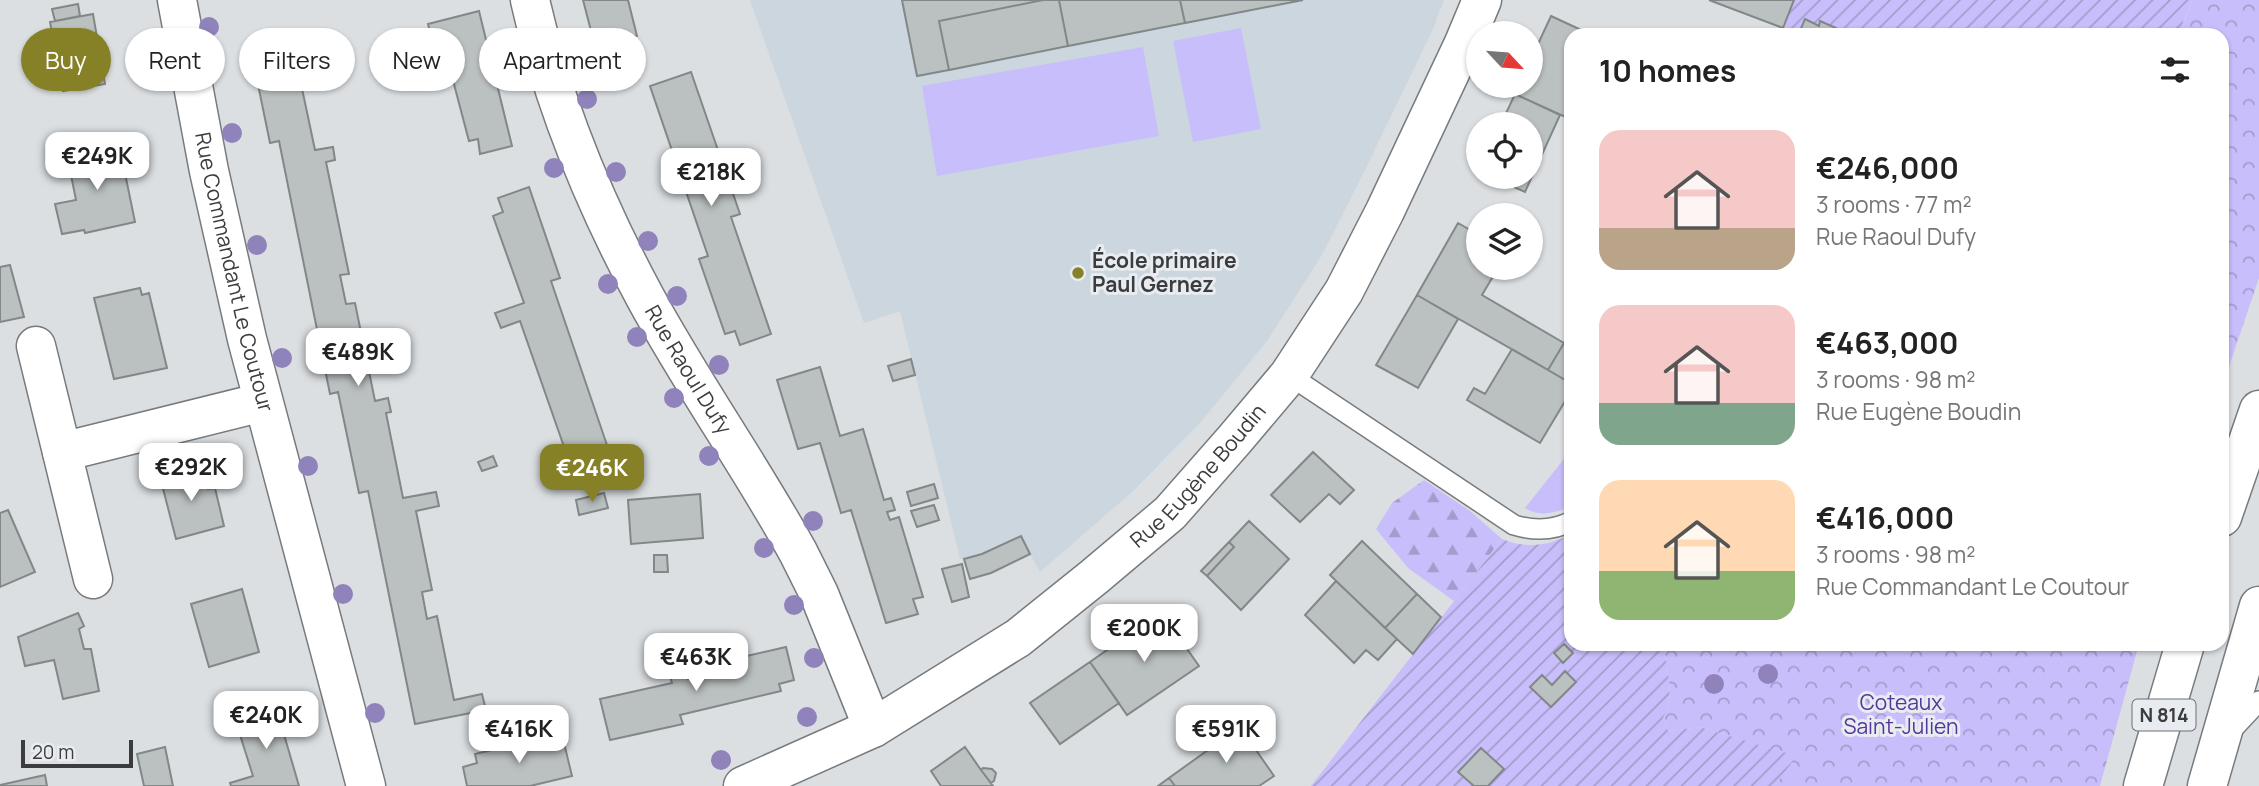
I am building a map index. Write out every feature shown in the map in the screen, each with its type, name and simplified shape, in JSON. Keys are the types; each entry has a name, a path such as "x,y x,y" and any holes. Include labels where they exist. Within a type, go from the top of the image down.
{"main road":[{"name":"Rue Commandant Le Coutour","path":"177,0 209,171 263,402 366,786"},
{"name":"Rue Raoul Dufy","path":"530,0 559,102 610,228 646,298 798,552 819,594 873,728"},
{"name":"Rue Eugène Boudin","path":"743,786 873,728 1018,638 1170,513 1289,375 1344,291 1385,212 1482,0"},
{"path":"36,346 93,579"},
{"path":"62,453 263,402"},
{"path":"2229,497 2259,410"},
{"name":"N 814","path":"2207,786 2259,606"},
{"name":"N 814","path":"2143,786 2183,651"}],"lane":[{"path":"1289,375 1514,525 1535,530 1564,524"},
{"path":"2219,744 2259,701"}],"shaded area":[{"name":"École primaire Paul Gernez","path":"750,0 1444,0 1433,29 1322,255 1267,341 1200,423 1132,492 1040,572 1020,536 982,554 960,559 900,311 864,323"}],"green space":[{"path":"1794,0 2193,0 2183,22 2184,28 1783,28"},
{"path":"2193,0 2259,0 2259,278 2229,366 2229,28 2184,28 2183,23"},
{"path":"1241,28 1261,129 1193,142 1173,41"},
{"path":"1143,47 1159,136 937,176 922,86"},
{"path":"1564,459 1564,509 1537,513 1525,508"},
{"path":"1424,480 1470,511 1502,539 1454,601 1408,568 1376,529 1392,503"},
{"path":"1564,537 1564,651 1665,651 1670,691 1663,718 1668,731 1700,727 1796,756 1775,786 1311,786 1502,539 1528,545"},
{"name":"Coteaux Saint-Julien","path":"1665,651 2137,651 2100,786 1775,786 1795,756 1700,727 1668,731 1663,718 1669,701"}],"building":[{"path":"583,0 628,0 635,28 590,28"},
{"path":"902,0 1043,0 939,21 949,70 917,76"},
{"path":"1043,0 1059,0 1068,46 949,70 939,21"},
{"path":"1059,0 1180,0 1185,23 1068,46"},
{"path":"1180,0 1303,0 1185,23"},
{"path":"1709,0 1794,0 1783,28"},
{"path":"78,4 80,16 55,21 52,9"},
{"path":"479,11 483,28 479,28 479,91 499,91 512,146 480,154 478,139 469,141 456,91 465,91 465,28 429,28 428,24"},
{"path":"93,14 95,28 51,28 50,22"},
{"path":"1551,16 1577,28 1564,28 1564,116 1524,98 1544,98 1544,31"},
{"path":"1805,19 1819,26 1820,21 1836,28 1801,28"},
{"path":"691,72 740,214 731,217 771,334 740,345 735,331 725,334 699,259 708,256 650,86"},
{"path":"259,91 303,91 315,150 333,147 335,160 326,162 349,274 340,275 346,304 355,303 375,401 388,398 391,412 386,413 403,498 436,492 439,506 416,511 432,590 422,592 427,619 437,616 454,700 482,694 486,710 415,724 368,491 359,493 338,392 330,394 279,141 270,143"},
{"path":"1513,98 1524,98 1560,115 1543,152 1543,112 1507,112"},
{"path":"119,144 135,222 85,233 84,230 62,234 55,204 76,200 67,155"},
{"path":"529,187 560,278 551,281 608,448 569,461 520,321 501,328 495,313 524,303 493,216 503,212 498,198"},
{"path":"1458,223 1466,228 1466,280 1491,280 1482,295 1564,343 1548,370 1417,295"},
{"path":"10,265 24,317 0,322 0,267"},
{"path":"140,288 142,295 149,293 167,368 114,379 94,298"},
{"path":"1417,295 1458,319 1418,388 1376,365"},
{"path":"1564,343 1564,379 1548,370"},
{"path":"1512,349 1564,379 1564,403 1540,443 1467,400 1474,388 1485,394"},
{"path":"911,359 915,375 893,381 888,366"},
{"path":"820,367 840,436 863,429 884,500 891,498 895,510 887,512 890,520 899,517 923,597 913,599 918,614 886,623 851,510 841,513 820,443 798,449 777,380"},
{"path":"1313,452 1354,490 1340,504 1329,494 1300,522 1271,495"},
{"path":"493,456 497,466 482,471 478,462"},
{"path":"209,464 215,488 208,489 202,466"},
{"path":"202,466 208,489 215,488 224,526 176,539 160,477"},
{"path":"934,484 938,498 911,506 907,492"},
{"path":"604,493 608,508 579,515 576,500"},
{"path":"700,494 703,538 631,544 628,500"},
{"path":"934,505 939,520 917,527 911,511"},
{"path":"8,510 35,572 0,587 0,513"},
{"path":"1249,521 1289,559 1241,610 1207,576 1234,547 1229,542"},
{"path":"1021,536 1030,554 991,573 970,579 964,559"},
{"path":"1362,541 1417,594 1385,628 1330,575"},
{"path":"1229,542 1234,547 1207,576 1201,571"},
{"path":"654,555 667,555 668,572 654,572"},
{"path":"962,564 969,597 952,602 942,569"},
{"path":"1336,581 1397,639 1378,660 1366,650 1354,663 1305,615"},
{"path":"242,589 259,652 209,667 191,604"},
{"path":"1417,594 1441,617 1413,654 1385,628"},
{"path":"1161,612 1199,666 1127,715 1090,662"},
{"path":"78,613 84,626 79,629 84,649 91,649 99,691 63,699 54,660 25,666 18,637"},
{"path":"1564,644 1564,651 1573,653 1563,663 1554,653"},
{"path":"786,647 794,680 779,684 781,691 680,715 683,724 610,740 600,699 672,683 668,670 685,665 688,679 701,676 699,667"},
{"path":"1090,662 1119,703 1060,744 1030,703"},
{"path":"1565,671 1576,682 1551,707 1530,687 1542,675 1552,685"},
{"path":"276,707 299,786 231,786 230,783 253,776 235,719"},
{"path":"1240,727 1274,776 1259,786 1175,786 1169,778"},
{"path":"547,737 549,747 564,743 572,776 530,786 467,786 463,767 477,763 475,754"},
{"path":"165,747 173,786 144,786 137,754"},
{"path":"965,747 993,786 941,786 931,771"},
{"path":"1481,748 1504,769 1488,786 1474,786 1458,772"},
{"path":"992,769 996,773 994,781 991,783 981,770"},
{"path":"45,775 47,786 0,786 0,785"},
{"path":"1169,778 1175,786 1158,786"}],"place":[{"name":"École primaire Paul Gernez","path":"1078,273"}]}
